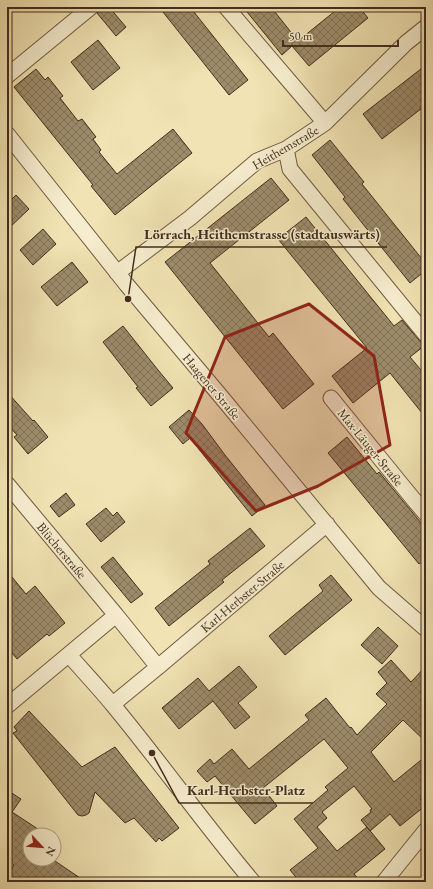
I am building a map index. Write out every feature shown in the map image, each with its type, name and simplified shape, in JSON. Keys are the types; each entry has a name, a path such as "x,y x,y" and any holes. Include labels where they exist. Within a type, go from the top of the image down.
{"street":[{"path":"7,76 91,7"},
{"path":"226,7 325,123"},
{"name":"Heithemstraße","path":"117,274 190,218 257,161 286,149 325,123 406,43 426,27"},
{"name":"Haagener Straße","path":"9,142 379,588 426,629"},
{"path":"286,149 290,168 426,335"},
{"name":"Max-Läuger-Straße","path":"332,398 426,514"},
{"name":"Blücherstraße","path":"7,484 158,667"},
{"name":"Karl-Herbster-Straße","path":"113,704 327,524"},
{"path":"7,706 116,615"},
{"path":"69,655 113,704 253,882"},
{"path":"384,882 426,830"}],"highlighted area":[{"path":"309,304 374,356 390,445 318,486 256,511 186,433 225,337"}],"building":[{"path":"100,7 109,7 126,27 116,36 97,13"},
{"path":"159,7 190,7 248,80 229,95"},
{"path":"243,7 271,7 298,41 340,7 359,7 368,18 309,66 292,46 282,55"},
{"path":"98,40 120,68 93,90 71,62"},
{"path":"426,65 426,105 382,139 363,114"},
{"path":"36,69 45,80 48,77 63,96 60,98 78,121 82,119 96,137 93,139 101,150 99,152 117,174 173,129 192,153 115,215 91,186 93,185 14,87"},
{"path":"330,140 364,182 362,184 426,264 426,270 410,283 343,199 345,197 312,155"},
{"path":"271,178 289,200 210,263 269,337 273,333 314,384 283,409 165,262"},
{"path":"16,195 29,209 7,230 7,204"},
{"path":"306,217 394,326 402,320 424,346 410,357 426,376 426,418 390,373 353,403 332,376 367,348 278,239"},
{"path":"43,229 56,244 33,265 20,250"},
{"path":"72,262 88,282 57,306 41,287"},
{"path":"123,326 173,388 151,406 103,342"},
{"path":"7,392 48,437 28,454 14,437 17,435 7,424"},
{"path":"189,410 202,424 265,505 252,516 190,438 183,444 169,427"},
{"path":"347,437 377,474 379,472 426,529 426,559 419,564 328,453"},
{"path":"66,493 75,505 59,517 50,506"},
{"path":"106,508 113,516 117,512 125,522 101,542 86,524"},
{"path":"250,528 265,546 222,580 224,582 169,626 155,608 210,564 208,561"},
{"path":"113,557 143,594 131,603 101,567"},
{"path":"7,571 26,594 35,586 65,623 49,636 47,634 17,659 7,647"},
{"path":"331,575 352,600 285,655 269,636 323,591 319,585"},
{"path":"378,627 398,646 382,664 361,645"},
{"path":"391,660 411,682 426,666 426,742 403,720 371,752 394,782 426,756 426,794 420,799 425,806 400,826 390,814 370,831 385,849 354,874 361,882 300,882 290,870 318,848 294,819 328,790 325,787 348,768 324,739 263,788 277,806 255,824 215,776 207,782 197,771 210,759 214,764 232,749 249,769 309,720 305,715 326,698 357,735 387,704 376,694 387,683 378,672","holes":["354,786 372,809 370,810 371,812 361,820 367,827 337,851 317,827 327,818 322,812"]},
{"path":"239,666 257,687 238,703 250,717 235,729 213,701 179,729 162,708 198,678 209,691"},
{"path":"29,711 82,767 115,747 179,828 162,841 159,838 156,842 134,818 125,823 95,792 89,813 82,816 78,815 13,733 17,731 14,727"},
{"path":"7,790 21,799 12,812 35,827 22,827 22,867 62,867 62,866 86,882 16,882 7,876 14,865 7,860"}],"place":[{"name":"Lörrach, Heithemstrasse (stadtauswärts)","path":"128,299"},
{"name":"Karl-Herbster-Platz","path":"152,753"}]}
